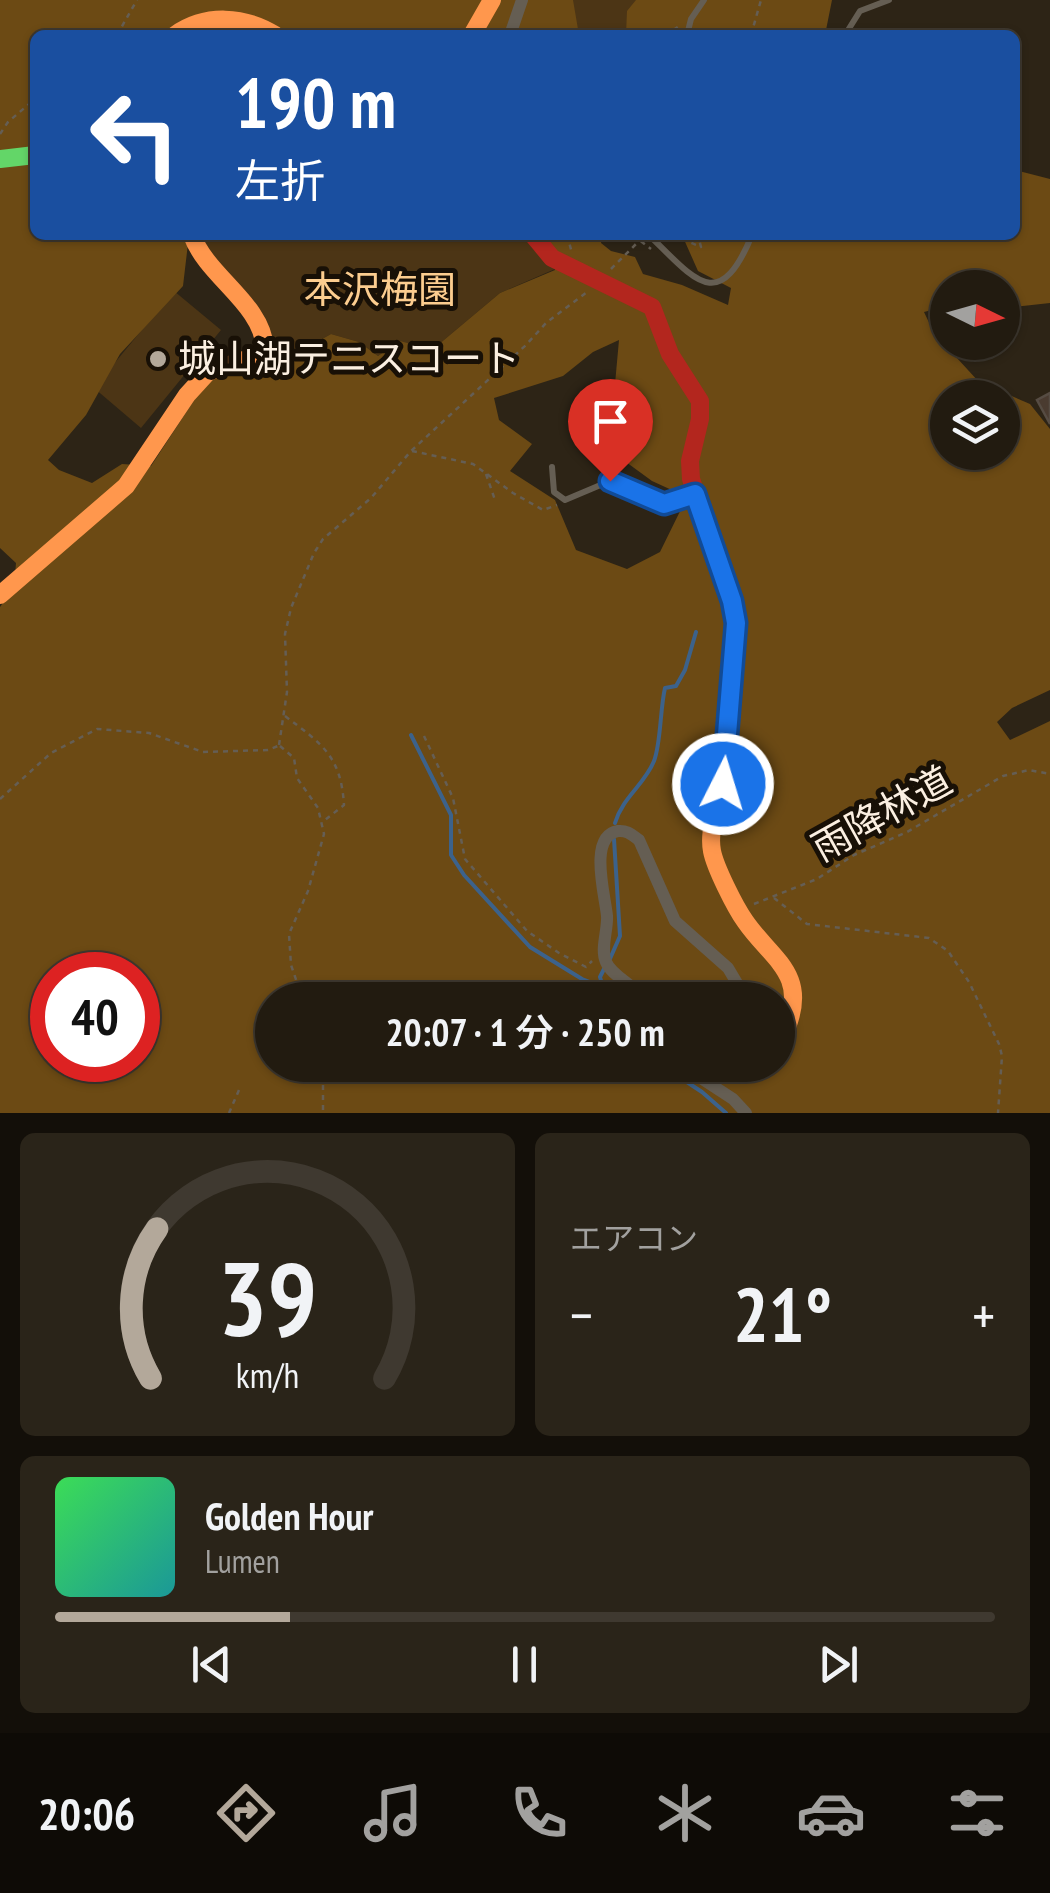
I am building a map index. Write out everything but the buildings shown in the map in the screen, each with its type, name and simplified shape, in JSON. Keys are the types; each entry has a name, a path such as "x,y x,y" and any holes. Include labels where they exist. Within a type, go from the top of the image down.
{"street":[{"path":"475,30 492,0"},
{"path":"513,30 522,0"},
{"path":"185,30 196,24 231,20 259,24 268,30"},
{"path":"0,159 30,156"},
{"path":"0,595 126,486 187,396 208,372 259,354 265,348 264,332 204,263 194,240"},
{"path":"537,240 552,258 652,307 670,354 700,402 699,428 690,461 695,494 736,623 723,784 712,841 718,868 738,908 751,930 780,960 791,982"},
{"path":"629,982 608,966 604,950 607,917 600,850 606,838 624,831 639,840 675,921 728,968 736,982"},
{"path":"708,1082 746,1113"}],"lane":[{"path":"688,30 704,0"},
{"path":"848,30 860,11 889,0"},
{"path":"653,240 701,282 715,285 735,270 750,240"},
{"path":"552,467 552,485 560,498 573,498 610,481 664,504 695,494"}],"path":[{"path":"119,30 137,0"},
{"path":"752,30 761,0"},
{"path":"673,30 691,19"},
{"path":"0,134 30,103"},
{"path":"622,258 642,240"},
{"path":"685,240 702,247 700,240"},
{"path":"279,745 287,692 285,634 291,608 323,539 371,498 411,450 546,323 598,283"},
{"path":"411,450 473,464 543,510 556,507 560,498"},
{"path":"485,472 495,500"},
{"path":"284,715 320,744 342,776 344,805 322,822"},
{"path":"0,800 51,753 97,729 149,733 203,752 268,750 279,745"},
{"path":"424,736 453,798 465,859 527,930 559,954 586,967 604,950"},
{"path":"279,745 294,758 300,786 318,808 322,822 320,849 289,934 297,982"},
{"name":"雨降林道","path":"738,908 774,898 817,879 854,855 907,832 1003,776 1029,770 1050,774"},
{"path":"774,898 807,924 929,938 948,952 999,1044 1002,1056 998,1113"},
{"path":"323,1082 323,1113"},
{"path":"229,1113 239,1090"}],"green space":[{"path":"567,0 662,0 646,30 570,30"},
{"name":"本沢梅園","path":"200,240 527,240 555,269 500,293 432,350 400,342 378,356 359,342 331,334 285,360 275,351 265,330"},
{"name":"城山湖テニスコート","path":"174,291 221,330 141,428 94,388"}],"shaded area":[{"path":"0,0 573,0 578,30 30,30 30,240 188,240 183,286 120,354 86,415 48,460 59,470 92,483 122,464 151,466 206,382 238,366 285,360 331,334 359,342 378,356 400,341 432,350 500,293 555,270 544,240 601,240 611,251 635,257 643,274 682,285 728,305 731,288 698,271 684,240 1020,240 1020,171 1050,179 1050,303 1020,306 1020,270 930,270 930,310 924,312 930,325 930,360 959,360 977,380 930,380 930,470 1020,470 1020,400 1030,404 1050,429 1050,690 1012,708 997,722 1010,740 1050,721 1050,1113 0,1113 0,607 14,587 16,563 0,548","holes":["619,340 612,417 615,454 652,481 687,497 660,552 627,569 576,550 555,500 510,471 532,444 499,420 494,398 563,376 593,352"]},
{"path":"636,0 832,0 826,30 626,30 627,11"}],"waterway":[{"path":"615,823 654,761 665,688 676,686 685,670 696,632"},
{"path":"411,735 451,815 451,855 464,875 530,947 590,982"},
{"path":"609,961 620,936 614,839"},
{"path":"602,982 604,969"},
{"path":"687,1082 726,1113"}],"traffic: fast":[{"path":"0,159 30,156"}],"traffic: slow":[{"path":"475,30 492,0"},
{"path":"184,30 212,20 238,21 265,30"},
{"path":"0,595 126,486 187,395 208,372 259,355 265,348 254,317 209,264 194,240"},
{"path":"717,805 711,839 717,867 741,915 784,968 790,982"}],"traffic: jam":[{"path":"537,240 552,258 652,307 670,354 700,401 690,461 691,479 736,623 723,783 717,805"}],"place":[{"name":"城山湖テニスコート","path":"158,359"}],"route":[{"path":"610,481 664,504 674,504 695,494 736,623 723,784"}]}
